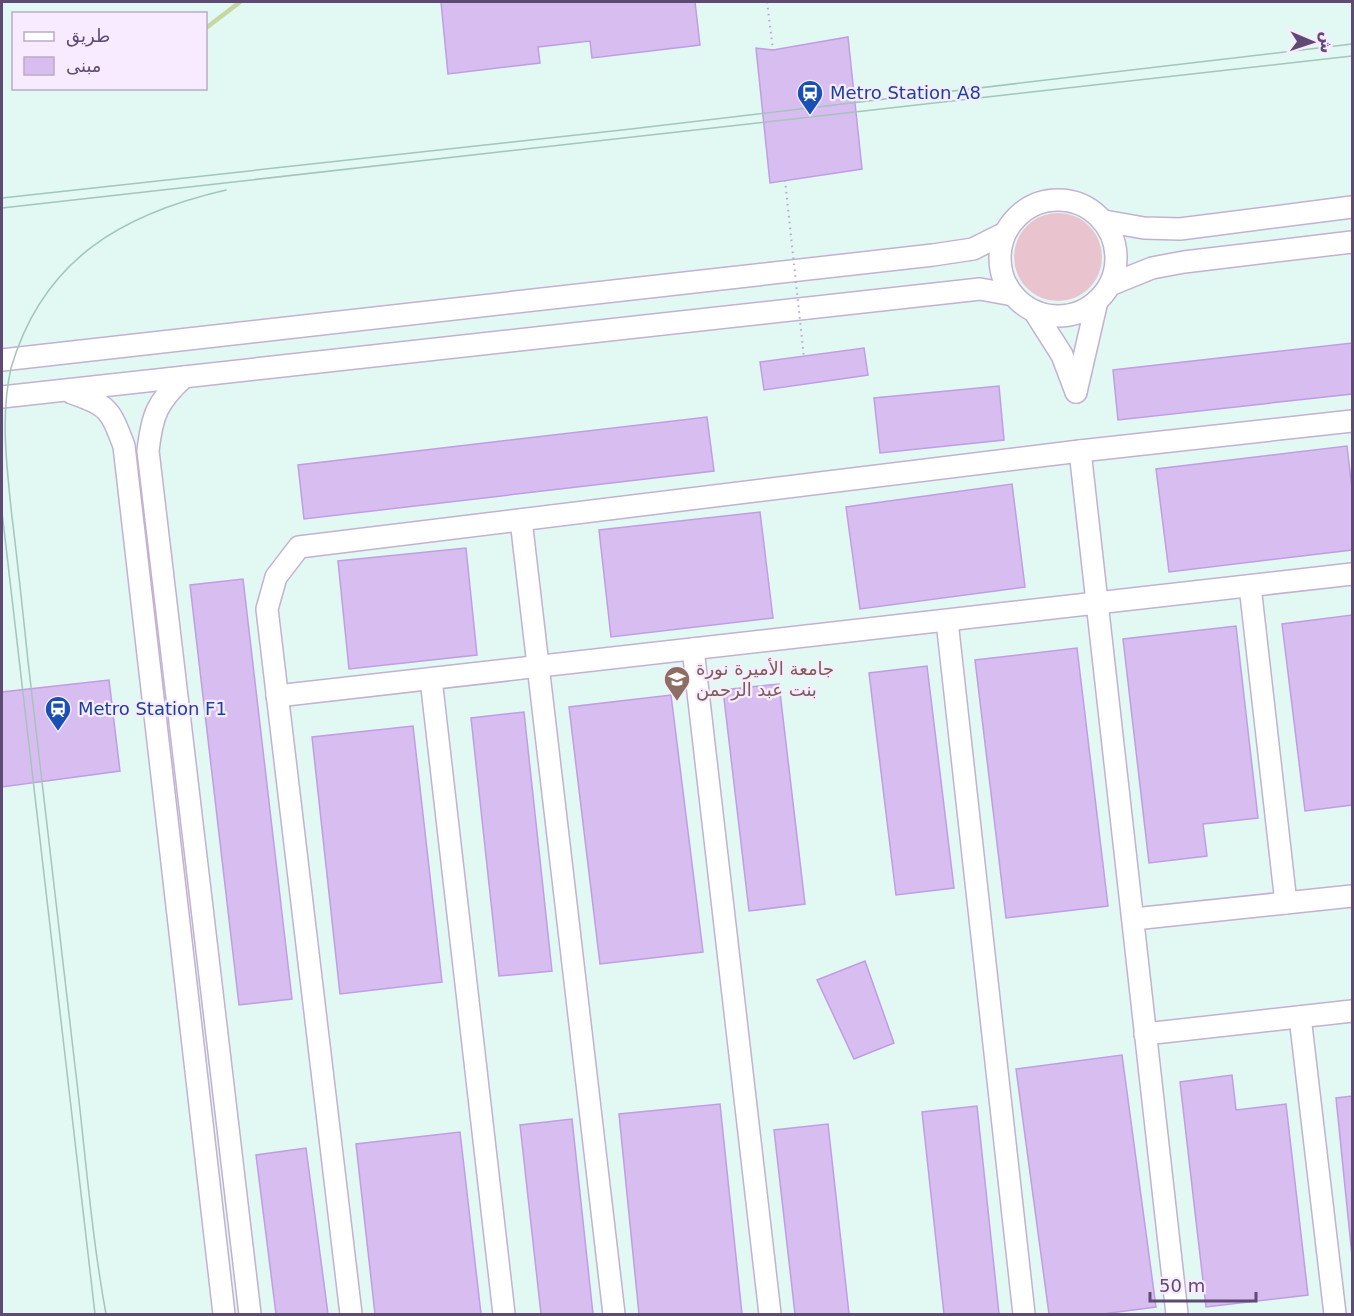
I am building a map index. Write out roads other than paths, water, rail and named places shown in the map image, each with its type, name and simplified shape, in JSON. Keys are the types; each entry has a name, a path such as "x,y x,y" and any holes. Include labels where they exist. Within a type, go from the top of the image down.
{"street":[{"path":"1034,311 1062,356 1076,392 1104,293 1116,269 1116,252 1113,235 1092,209 1076,201 1059,199 1043,201 1027,208 1014,219 1005,233 1000,249 1000,265 1004,281 1013,295 1034,311 1050,316 1067,316 1083,311 1104,293 1152,268 1184,262 1353,242"},
{"path":"1104,221 1144,228 1180,229 1353,207"},
{"path":"2,360 933,255 973,249 1005,233"},
{"path":"2,396 65,391 980,289 1013,295"},
{"path":"184,377 163,397 152,420 148,451 250,1314"},
{"path":"65,391 100,403 114,421 123,446 224,1314"},
{"path":"351,1314 267,609 276,577 300,547 1080,451 1353,420"},
{"path":"1080,451 1099,603 1177,1314"},
{"path":"521,520 614,1314"},
{"path":"277,696 1353,574"},
{"path":"1250,586 1287,903"},
{"path":"947,621 1024,1314"},
{"path":"693,649 770,1314"},
{"path":"431,679 504,1314"},
{"path":"1134,920 1353,896"},
{"path":"1145,1034 1353,1011"},
{"path":"1300,1017 1335,1314"}],"waterway":[{"path":"207,27 240,2"}],"tram line":[{"path":"2,198 631,129 1352,44"},
{"path":"2,208 1352,56"},
{"path":"106,1314 92,1222 8,480 5,424 8,386 11,368 25,330 43,298 66,270 92,247 121,228 188,200 226,190"},
{"path":"2,512 95,1314"}],"place":[{"name":"Metro Station A8","path":"810,116"},
{"name":"جامعة الأميرة نورة بنت عبد الرحمن","path":"677,702"},
{"name":"Metro Station F1","path":"58,732"}]}
